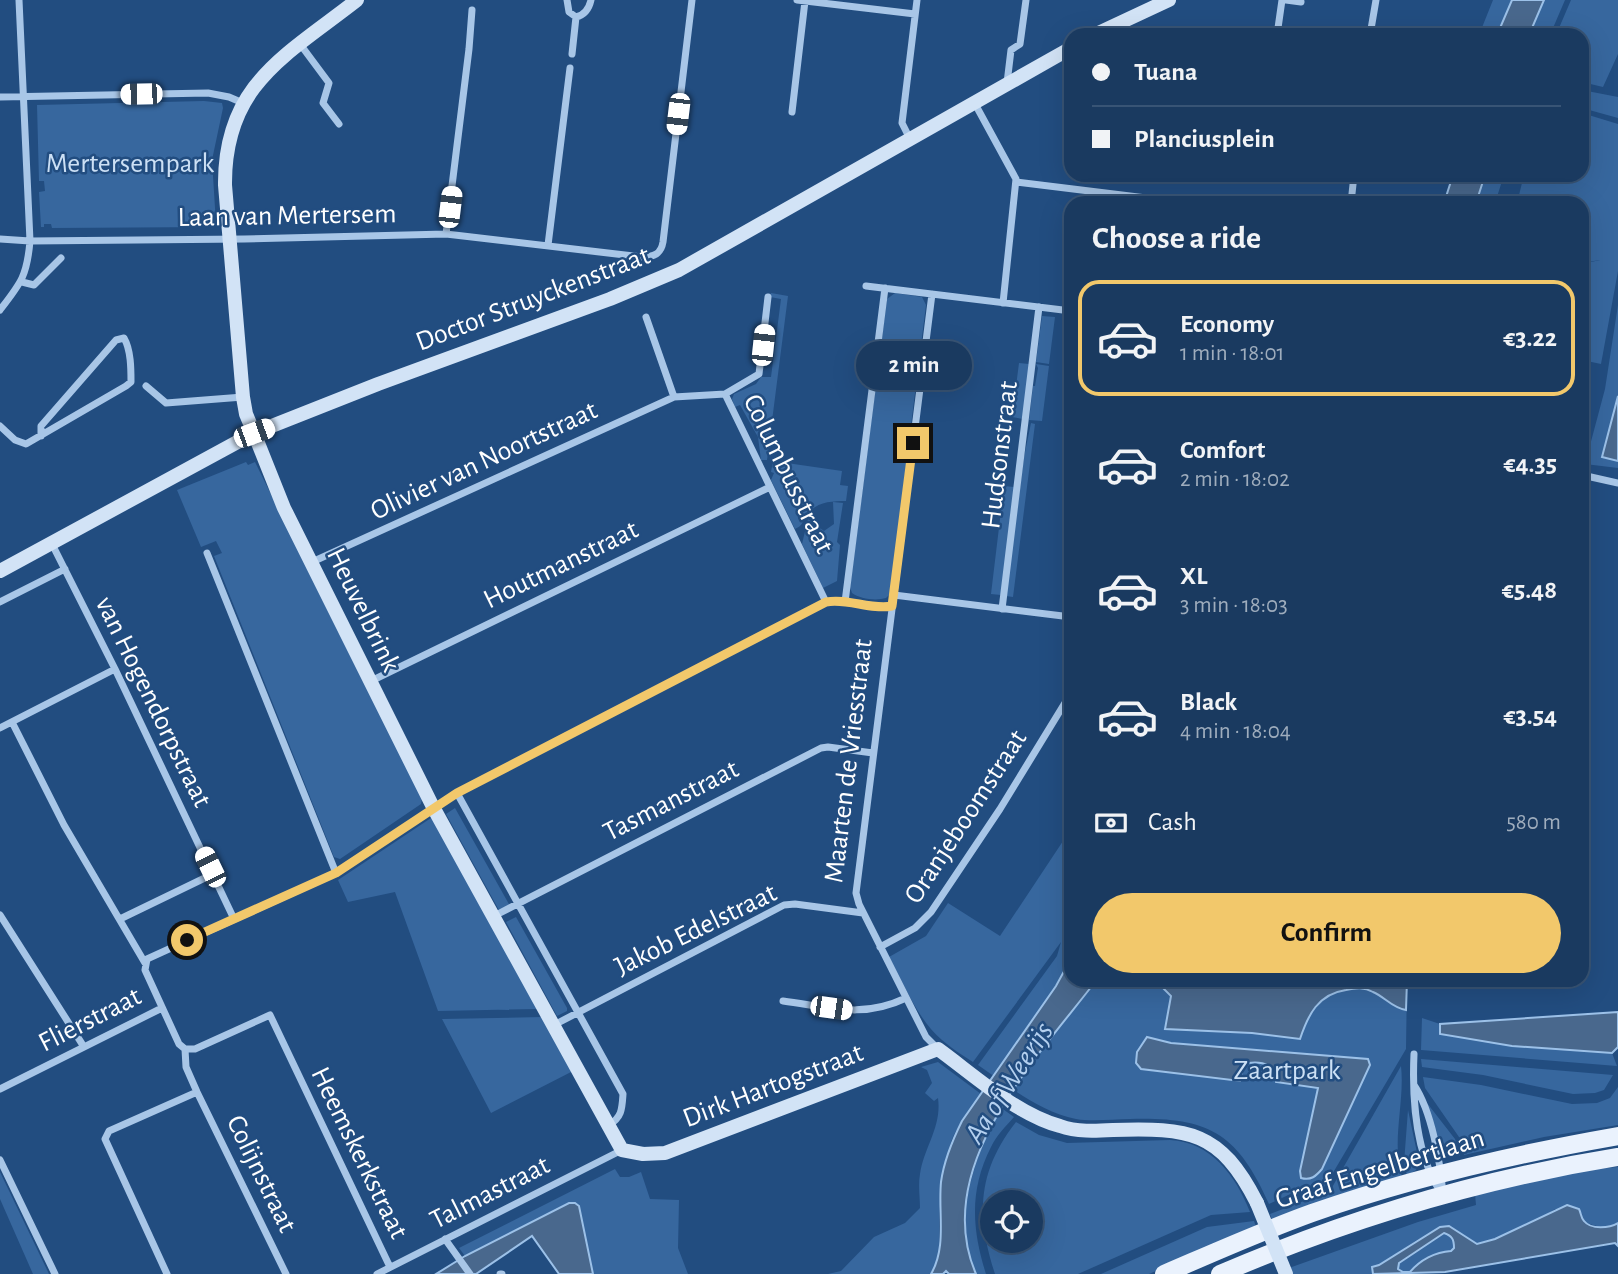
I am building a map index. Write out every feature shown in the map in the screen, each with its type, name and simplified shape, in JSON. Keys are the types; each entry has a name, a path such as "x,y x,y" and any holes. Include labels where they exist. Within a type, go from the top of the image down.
{"main road":[{"name":"Graaf Engelbertlaan","path":"1164,1274 1313,1213 1436,1176 1618,1136"},
{"name":"Graaf Engelbertlaan","path":"1220,1274 1389,1209 1503,1179 1618,1157"}],"street":[{"path":"0,310 22,282 30,241 19,0"},
{"name":"Heuvelbrink","path":"357,0 268,71 243,103 231,127 226,153 225,185 246,414 284,508 433,807 622,1150"},
{"path":"567,0 569,12 576,17"},
{"path":"576,17 583,15 591,0"},
{"name":"Laan van Mertersem","path":"0,239 230,239 446,234 642,257 658,254 663,242 692,0"},
{"path":"797,0 915,14"},
{"path":"909,139 902,123 917,0"},
{"path":"1007,84 1011,50 1020,44 1026,0"},
{"path":"1109,28 1169,0"},
{"path":"1278,28 1284,0 1301,2"},
{"path":"1371,28 1376,0"},
{"path":"792,112 805,1"},
{"path":"446,234 472,10"},
{"path":"572,54 576,17"},
{"path":"300,44 329,83 323,103 339,124"},
{"name":"Doctor Struyckenstraat","path":"0,570 254,433 377,384 610,299 679,270 1064,52"},
{"path":"548,245 570,68"},
{"path":"0,97 208,93 243,103"},
{"path":"974,102 1011,167 1016,182 1003,303"},
{"path":"1016,182 1130,196"},
{"path":"22,282 34,285 61,258"},
{"path":"866,286 1064,310"},
{"path":"845,602 885,288"},
{"name":"Maarten de Vriesstraat","path":"932,294 856,886 857,899 926,1037 938,1049 997,1092 1044,1121 1070,1129 1175,1130 1196,1136 1216,1147 1247,1182 1286,1274"},
{"name":"Columbusstraat","path":"768,297 759,374 725,394 826,602"},
{"name":"Hudsonstraat","path":"1002,608 1039,307"},
{"path":"646,317 674,397 725,394"},
{"path":"0,426 20,443 26,444 41,436 131,382 127,343 124,338 116,340 41,426 41,436"},
{"path":"146,386 166,403 243,397"},
{"name":"Olivier van Noortstraat","path":"312,562 674,397"},
{"path":"1589,477 1618,483"},
{"name":"Houtmanstraat","path":"371,681 770,487"},
{"name":"van Hogendorpstraat","path":"51,542 115,669 234,919"},
{"path":"208,552 336,873"},
{"path":"0,602 65,569"},
{"path":"894,596 1064,616"},
{"path":"145,963 151,957 336,873 457,793 826,602 892,606"},
{"path":"0,728 115,669"},
{"name":"Oranjeboomstraat","path":"880,947 915,928 931,912 1000,809 1064,704"},
{"name":"Colijnstraat","path":"12,722 64,825 145,963 145,970 162,1008 179,1044 185,1049 186,1067 197,1092 286,1274"},
{"name":"Tasmanstraat","path":"494,916 821,748 873,752"},
{"path":"457,793 623,1094 618,1120 609,1125"},
{"path":"120,919 213,874"},
{"name":"Jakob Edelstraat","path":"554,1026 783,905 795,904 863,914"},
{"path":"0,915 84,1047"},
{"path":"783,1001 855,1011 881,1008 906,998"},
{"name":"Flierstraat","path":"0,1089 162,1008"},
{"name":"Heemskerkstraat","path":"185,1049 195,1049 270,1015 390,1267"},
{"name":"Dirk Hartogstraat","path":"622,1150 643,1154 665,1153 938,1049"},
{"path":"1414,1054 1414,1085 1423,1099 1436,1176 1443,1194"},
{"path":"167,1274 105,1139 109,1132 197,1092"},
{"name":"Talmastraat","path":"376,1274 622,1150"},
{"path":"0,1160 55,1274"},
{"path":"445,1239 470,1274"}],"green space":[{"path":"1493,0 1512,0 1500,28 1482,28"},
{"path":"1544,0 1565,0 1553,28 1532,28"},
{"path":"1571,0 1618,0 1618,54 1603,87 1589,84 1589,28 1559,28"},
{"path":"1589,91 1618,97 1618,118 1589,110"},
{"name":"Mertersempark","path":"204,101 222,103 223,108 212,160 214,227 52,228 51,224 44,224 44,227 41,227 39,192 45,191 44,181 39,181 37,105"},
{"path":"1589,115 1618,124 1618,271 1601,364 1589,361 1589,262 1600,260 1589,262 1589,196 1519,196 1522,182 1589,182"},
{"path":"1483,182 1502,182 1497,196 1478,196"},
{"path":"771,293 788,296 767,460 761,460 758,437 740,405 735,407 732,399 734,394 756,384 761,377 771,377 781,299 770,297"},
{"path":"895,293 922,297 926,305 890,594 886,598 873,599 855,595 850,587 887,299"},
{"path":"1618,305 1618,396 1606,441 1618,461 1618,468 1589,464 1589,449 1605,389"},
{"path":"1042,316 1055,317 1049,364 1036,362"},
{"path":"1019,363 1029,364 1023,419 1012,417"},
{"path":"1036,364 1049,366 1042,421 1029,420 1038,368"},
{"path":"1031,423 1035,424 1013,597 1006,596"},
{"path":"773,461 842,471 840,485 848,486 846,501 818,505 795,529 771,480 774,473 771,472"},
{"path":"246,462 248,465 255,462 422,799 421,804 340,859 334,857 214,556 222,553 216,541 201,547 177,490"},
{"path":"1004,486 1014,487 1001,595 991,594"},
{"path":"833,502 843,503 837,542 840,545 837,581 823,588 802,544 808,519 824,531 834,524"},
{"path":"455,808 510,906 500,912 446,814"},
{"path":"434,816 538,1009 438,1011 395,892 348,902 338,880"},
{"name":"Zaartpark","path":"1064,840 1064,987 1407,987 1406,1049 1324,1188 1297,1191 1269,1204 1245,1160 1232,1145 1217,1134 1180,1121 1089,1120 1062,1115 1024,1097 978,1065 1057,956 1061,942 973,1062 933,1032 912,1001 889,957 926,936 948,903 1000,936"},
{"path":"516,917 567,1008 567,1011 557,1016 506,922"},
{"path":"543,1017 573,1071 491,1113 442,1019"},
{"path":"1422,1018 1440,1024 1440,1034 1512,1046 1612,1053 1617,1066 1421,1050"},
{"path":"1421,1059 1613,1075 1604,1090 1573,1094 1483,1075 1422,1067"},
{"path":"938,1062 981,1094 960,1124 950,1145 939,1214 939,1248 931,1274 828,1274 841,1271 874,1237 905,1223 920,1208 920,1174 939,1108 938,1098 934,1101 925,1093 932,1083 927,1070 921,1067"},
{"path":"1401,1066 1398,1150 1402,1177 1272,1220 1270,1214 1330,1191"},
{"path":"1423,1077 1481,1085 1572,1104 1597,1103 1610,1098 1618,1087 1618,1125 1544,1137 1464,1155 1459,1137 1425,1088"},
{"path":"1427,1103 1455,1139 1460,1156 1445,1155 1439,1145"},
{"path":"1000,1107 1014,1117 993,1143 979,1179 976,1226 986,1274 976,1274 969,1253 966,1210 969,1189 982,1147"},
{"path":"1408,1110 1419,1162 1416,1170 1407,1176 1404,1163"},
{"path":"1016,1122 1039,1135 1067,1143 1170,1140 1185,1142 1210,1154 1220,1163 1237,1186 1250,1212 1211,1215 1078,1274 995,1274 989,1253 1043,1253 1043,1190 985,1190 994,1159"},
{"path":"1618,1167 1618,1223 1610,1226 1592,1225 1583,1221 1582,1214 1555,1209 1518,1230 1477,1244 1449,1226 1417,1240 1372,1267 1373,1274 1291,1274 1289,1268 1418,1222 1476,1205 1475,1194 1583,1170"},
{"path":"615,1169 620,1177 641,1172 650,1199 679,1200 678,1248 688,1274 593,1274 579,1206 569,1203 465,1256 459,1248"},
{"path":"0,1172 49,1274 33,1274 0,1199"},
{"path":"1254,1221 1256,1227 1149,1274 1101,1274 1207,1227"},
{"path":"1444,1232 1453,1240 1454,1248 1451,1251 1429,1258 1410,1272 1398,1269 1399,1263"}],"water":[{"path":"1512,0 1544,0 1532,28 1500,28"},
{"path":"1451,182 1483,182 1478,196 1446,196"},
{"path":"1618,396 1618,461 1602,457"},
{"name":"Aa of Weerijs","path":"1064,971 1064,987 1091,987 1019,1080 996,1117 978,1155 967,1194 965,1234 976,1274 949,1274 946,1271 943,1274 931,1274 939,1253 941,1182 952,1143 962,1121"},
{"path":"1162,987 1407,987 1406,1010 1370,990 1357,988 1336,992 1316,1007 1300,1039 1252,1033 1165,1029 1171,996"},
{"path":"1618,1012 1618,1047 1612,1053 1512,1046 1440,1034 1440,1024"},
{"path":"1147,1037 1171,1043 1368,1059 1370,1065 1322,1169 1313,1177 1305,1179 1301,1178 1300,1171 1318,1088 1276,1082 1271,1068 1259,1063 1248,1063 1242,1071 1240,1081 1141,1069 1136,1063 1137,1052"},
{"path":"569,1203 579,1206 593,1274 559,1274 532,1236 476,1274 436,1274 465,1256"},
{"path":"1567,1205 1579,1209 1583,1220 1591,1226 1606,1227 1618,1223 1618,1246 1615,1243 1445,1272 1373,1274 1372,1267 1440,1227 1449,1226 1477,1244 1495,1239","holes":["1444,1233 1454,1242 1451,1251 1428,1257 1410,1272 1398,1269 1399,1263"]}],"route":[{"path":"187,940 336,873 457,793 826,602 892,606 913,443"}]}
